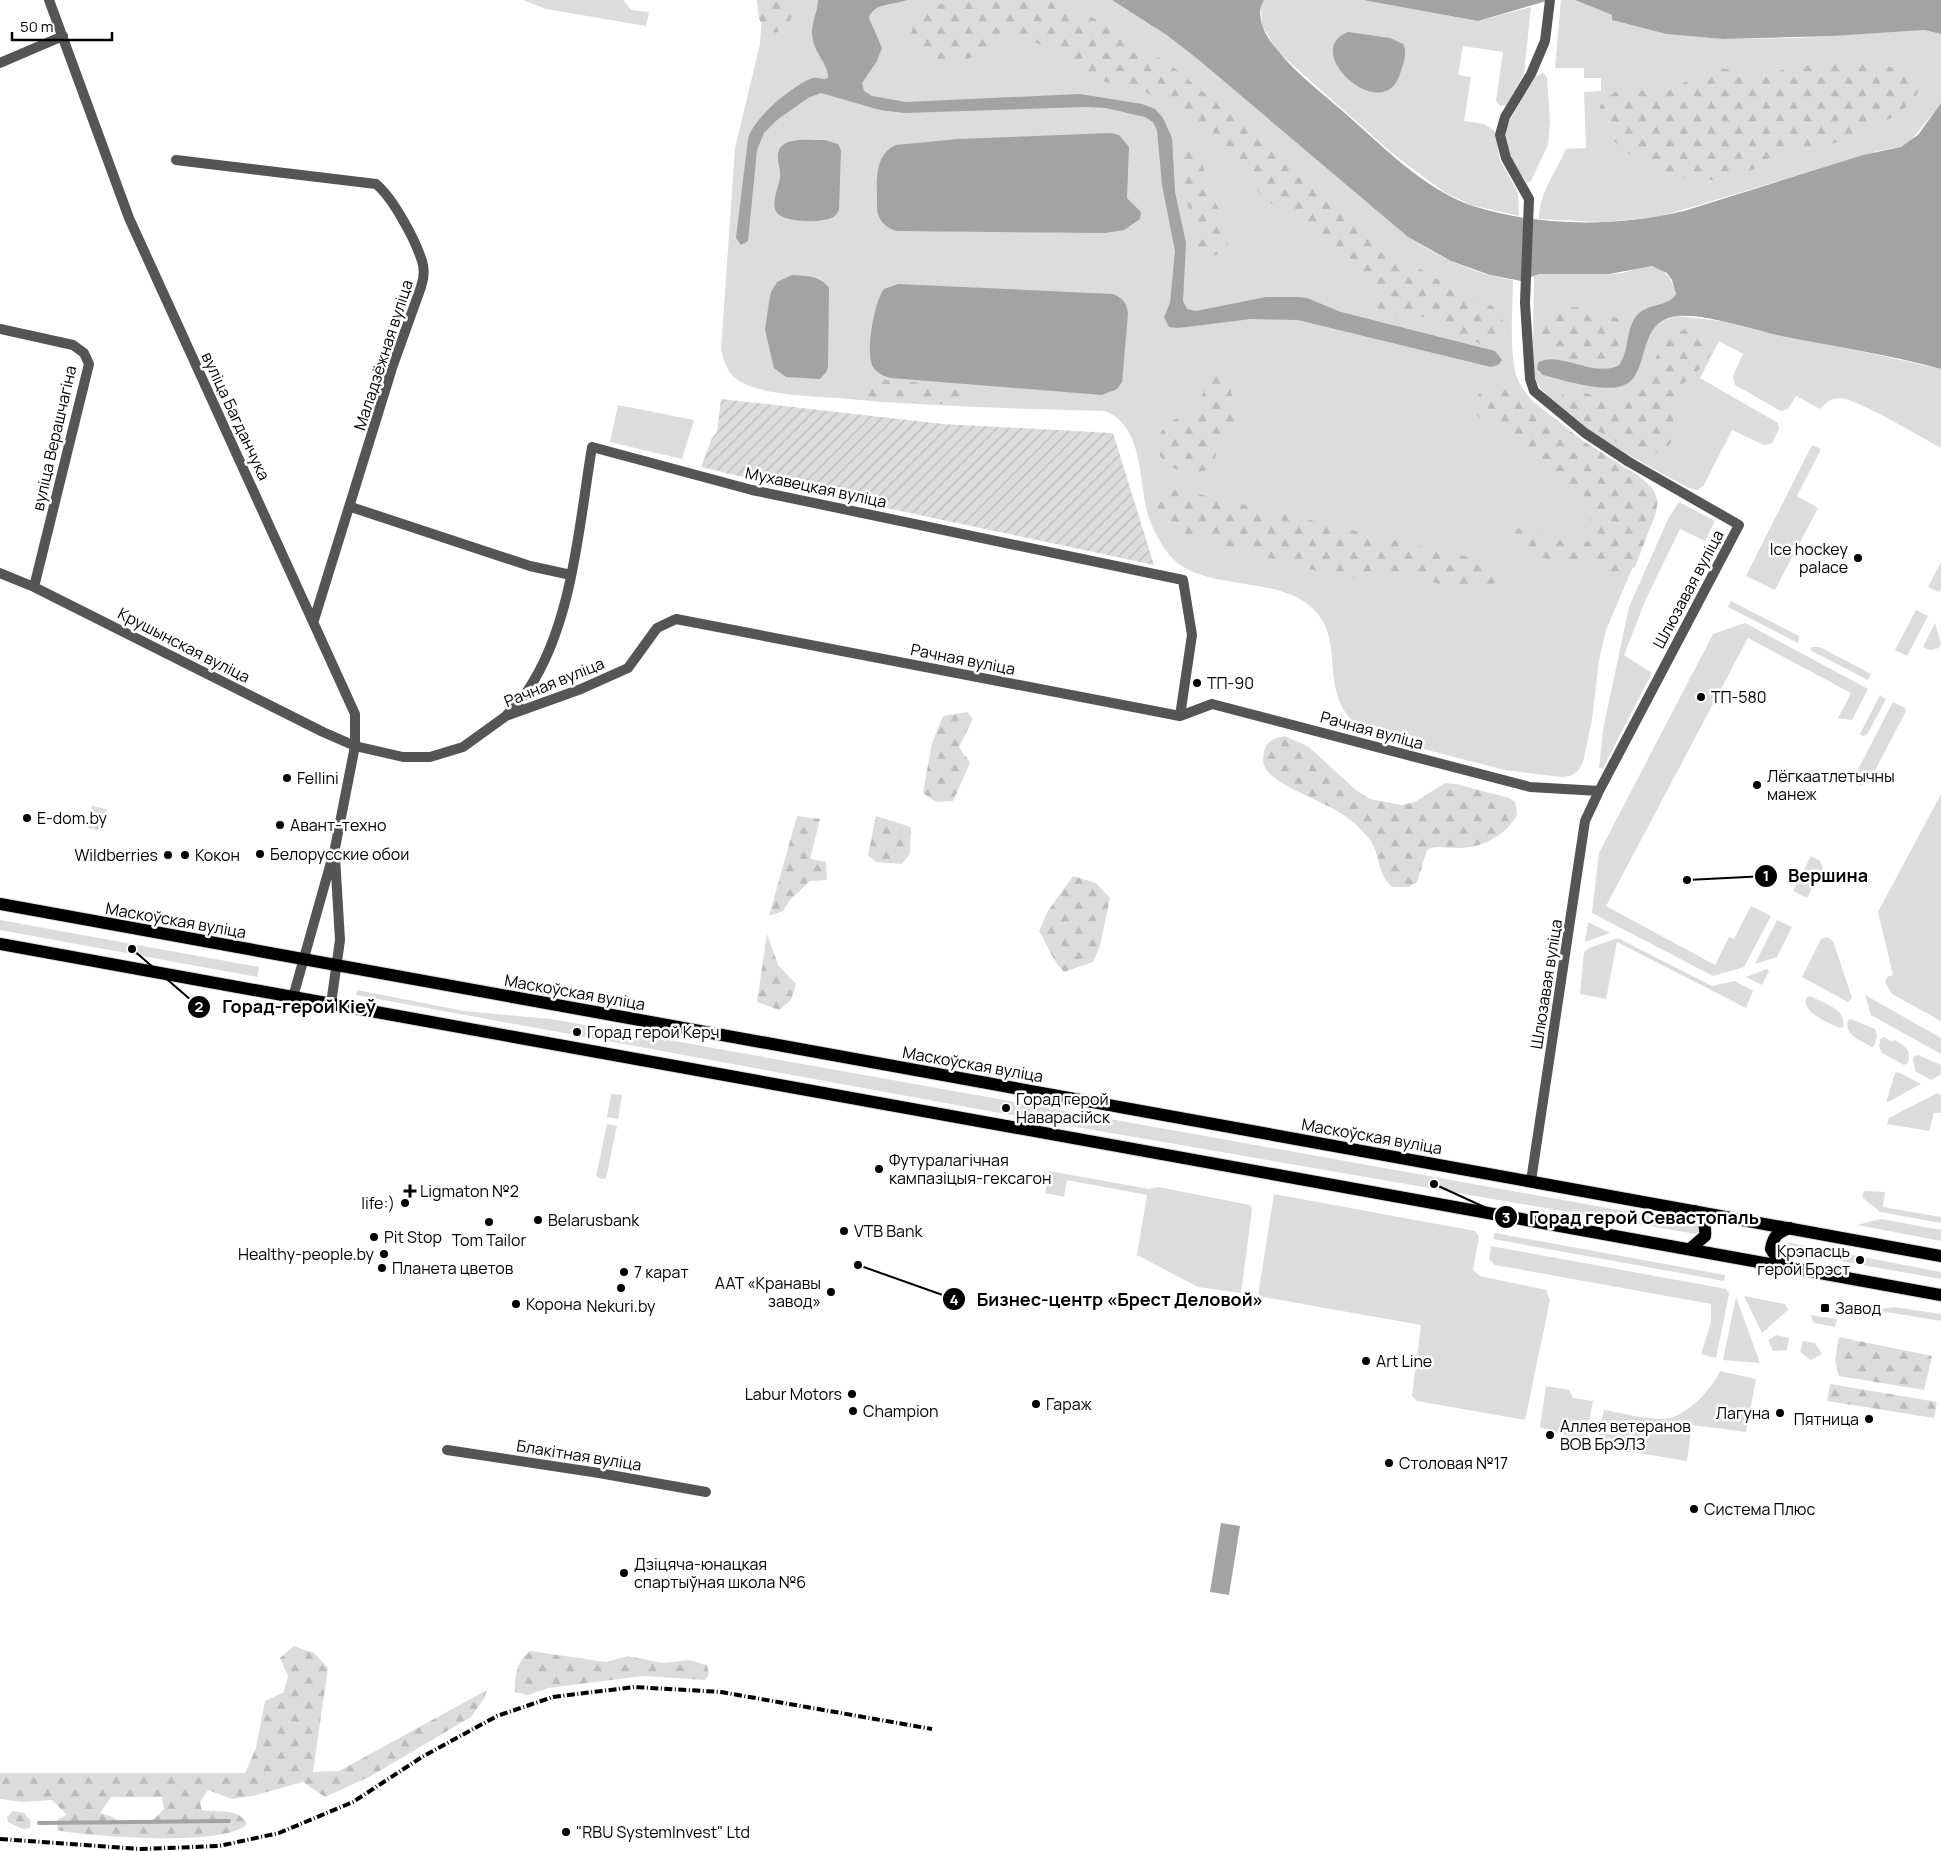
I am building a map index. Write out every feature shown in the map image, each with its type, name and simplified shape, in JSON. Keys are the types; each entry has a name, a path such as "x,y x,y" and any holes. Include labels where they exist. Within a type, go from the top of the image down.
{"main road":[{"name":"Маскоўская вуліца","path":"0,904 1941,1256"},
{"path":"0,944 1941,1295"},
{"path":"1690,1249 1705,1236 1703,1218 1695,1211"},
{"path":"1782,1266 1771,1249 1773,1240 1779,1232 1790,1228"}],"street":[{"name":"вуліца Багданчука","path":"49,0 129,218 314,620 355,714 355,746 335,848 293,997"},
{"name":"Шлюзавая вуліца","path":"1530,1181 1585,821 1739,525 1613,452 1585,433 1534,391 1530,379 1525,302 1529,199 1506,158 1500,135 1505,118 1539,58 1545,42 1550,3"},
{"path":"0,64 63,36"},
{"name":"Маладзёжная вуліца","path":"176,160 376,184 384,191 398,212 422,261 425,275 422,287 393,366 351,507 314,620"},
{"name":"вуліца Верашчагіна","path":"0,329 73,345 84,353 89,364 34,587"},
{"name":"Мухавецкая вуліца","path":"506,716 528,690 544,661 560,617 571,575 592,447 752,490 1183,580 1192,635 1180,716"},
{"path":"351,507 530,566 571,575"},
{"name":"Крушынская вуліца","path":"0,573 34,587 306,724 355,746"},
{"name":"Рачная вуліца","path":"355,746 403,757 430,757 463,747 506,716 581,689 626,669 657,628 676,618 1180,716 1212,704 1530,787 1599,791"},
{"name":"вуліца Багданчука","path":"332,1004 340,940 335,848"},
{"name":"Блакітная вуліца","path":"447,1450 599,1473 706,1492"}],"green space":[{"path":"523,0 623,0 631,10 649,12 646,26 546,9"},
{"path":"757,0 798,0 791,19 776,33 764,28 759,19"},
{"path":"763,0 1112,0 1168,36 1200,60 1408,237 1458,264 1485,274 1513,280 1512,347 1513,361 1519,382 1527,394 1550,417 1650,486 1655,493 1657,505 1655,515 1606,630 1599,660 1592,720 1583,762 1578,771 1570,776 1561,777 1505,770 1373,736 1353,722 1342,706 1336,689 1329,637 1322,620 1310,606 1294,596 1276,590 1215,579 1196,573 1180,565 1167,552 1149,518 1134,443 1118,419 1105,411 936,405 801,396 753,387 734,377 726,365 721,350 735,148 760,44"},
{"path":"952,0 1057,0 1111,27 1173,67 1404,258 1428,274 1475,296 1495,308 1501,316 1504,326 1501,337 1488,345 1480,344 1427,317 1389,315 1381,312 1375,305 1368,286 1350,259 1308,223 1265,200 1253,185 1245,166 1232,151 1218,137 1174,104 1157,96 1106,82 1035,42 1020,39 996,40 963,63 942,61 926,56 916,48 911,39 913,28 920,18 933,8"},
{"path":"1264,0 1363,0 1478,21 1531,7 1524,74 1506,105 1500,106 1496,101 1503,52 1463,46 1458,75 1471,77 1464,121 1484,124 1495,131 1500,160 1518,193 1519,216 1471,205 1444,192 1393,154 1278,52 1262,25 1261,4"},
{"path":"1561,0 1575,0 1612,15 1612,20 1666,34 1723,39 1797,38 1924,30 1941,34 1941,103 1910,142 1901,147 1878,151 1659,217 1603,222 1539,219 1545,191 1566,149 1586,148 1584,92 1601,91 1601,78 1584,78 1584,68 1555,68"},
{"path":"1863,63 1895,68 1911,75 1918,87 1916,96 1894,116 1860,133 1819,147 1785,148 1750,171 1729,178 1687,179 1667,174 1629,154 1613,140 1599,123 1600,106 1614,92 1621,90 1654,92 1670,90 1708,69 1720,68 1756,76 1794,67"},
{"path":"1543,73 1547,77 1550,121 1548,145 1531,181 1527,183 1511,159 1504,138 1507,125 1536,76"},
{"path":"1185,147 1193,149 1201,158 1209,191 1227,228 1228,244 1225,253 1211,256 1199,248 1196,242 1197,223 1181,193 1178,155"},
{"path":"1644,266 1651,266 1666,273 1672,282 1676,294 1668,301 1647,308 1638,314 1631,325 1625,353 1619,365 1609,369 1599,369 1558,361 1548,361 1538,363 1539,372 1549,376 1602,387 1625,385 1637,374 1645,344 1652,329 1665,320 1678,316 1729,322 1941,369 1941,448 1860,404 1840,398 1826,403 1820,409 1796,396 1788,409 1781,411 1735,385 1733,376 1743,354 1719,341 1700,378 1778,423 1779,429 1772,443 1764,445 1732,430 1704,485 1698,490 1689,488 1627,454 1578,422 1558,406 1542,390 1534,375 1532,362 1534,276 1539,274 1623,273"},
{"path":"1578,307 1606,313 1621,322 1625,334 1616,352 1604,359 1573,359 1555,354 1539,344 1536,334 1540,320 1546,315 1561,309"},
{"path":"1686,329 1701,332 1707,336 1711,343 1711,351 1704,365 1675,394 1672,406 1672,437 1670,443 1661,452 1648,454 1633,450 1616,442 1563,403 1562,395 1569,390 1612,399 1631,395 1641,388 1647,379 1656,356 1663,345 1672,336"},
{"path":"1220,366 1232,375 1232,396 1243,413 1243,421 1236,428 1218,437 1215,460 1209,468 1200,472 1189,473 1178,470 1160,456 1157,446 1160,434 1167,424 1189,412 1198,404 1207,377 1214,369"},
{"path":"875,379 958,386 968,389 970,399 959,405 872,401 865,398 860,388 863,382"},
{"path":"1501,384 1520,391 1582,440 1637,475 1652,488 1658,501 1655,515 1635,567 1622,573 1613,573 1587,559 1548,559 1526,554 1510,545 1507,534 1510,529 1516,528 1585,542 1592,540 1596,532 1590,519 1584,496 1545,471 1526,445 1512,432 1489,424 1476,413 1473,406 1480,393 1487,387"},
{"path":"721,399 943,424 1113,433 1154,565 701,467 712,438 717,432"},
{"path":"618,405 694,420 682,459 610,442"},
{"path":"1812,445 1821,449 1797,496 1818,508 1775,590 1746,576"},
{"path":"1170,490 1181,490 1494,563 1501,570 1501,577 1490,586 1477,590 1447,586 1401,573 1384,572 1354,578 1331,575 1194,537 1175,529 1158,513 1158,505"},
{"path":"1679,502 1715,521 1705,541 1680,529 1646,599 1624,655 1652,673 1603,768 1599,768 1603,730 1629,607 1668,519"},
{"path":"1941,562 1941,589 1939,592 1928,587"},
{"path":"1731,601 1799,636 1798,643 1728,607"},
{"path":"1916,610 1928,616 1907,656 1895,650"},
{"path":"1745,623 1868,689 1852,720 1838,718 1851,693 1748,638 1606,906 1715,965 1729,937 1734,939 1751,906 1771,916 1744,967 1713,976 1592,913 1599,853 1713,634"},
{"path":"1935,623 1941,644 1939,648 1930,650 1923,647"},
{"path":"1812,647 1820,647 1871,674 1868,680 1810,650"},
{"path":"1880,695 1886,699 1867,735 1863,736 1860,734"},
{"path":"1893,702 1905,708 1906,711 1869,782 1860,786 1852,781"},
{"path":"967,712 973,719 959,747 970,763 953,801 936,802 923,793 932,743 943,716"},
{"path":"1285,736 1309,747 1357,791 1370,799 1402,805 1415,802 1445,783 1456,784 1509,798 1515,802 1517,815 1512,823 1498,836 1481,844 1463,848 1430,848 1427,850 1417,882 1409,887 1392,887 1386,881 1371,841 1358,827 1337,811 1280,782 1266,769 1263,760 1265,747 1272,740"},
{"path":"1941,794 1941,1021 1892,994 1885,982 1887,977 1893,975 1878,912"},
{"path":"92,806 107,809 104,831 88,828"},
{"path":"797,816 820,819 810,859 826,862 827,880 810,881 790,900 783,911 769,916"},
{"path":"876,816 911,827 910,854 902,864 876,862 868,855"},
{"path":"1811,856 1820,861 1823,868 1807,898 1793,891"},
{"path":"1073,876 1096,883 1110,898 1100,946 1093,962 1064,972 1053,957 1039,931 1048,911"},
{"path":"0,920 259,967 257,977 0,930"},
{"path":"1777,920 1792,927 1777,957 1755,964"},
{"path":"1588,922 1610,933 1585,942"},
{"path":"767,934 778,965 796,984 791,1000 779,1010 757,1002"},
{"path":"1827,937 1833,941 1852,998 1848,1002 1802,977 1821,939"},
{"path":"1618,938 1712,986 1735,981 1753,991 1746,1008 1617,942 1606,999 1580,994 1584,952 1589,948"},
{"path":"1767,969 1769,971 1762,985 1746,977"},
{"path":"357,990 464,1011 551,1019 1697,1224 1699,1231 1696,1234 1082,1128 356,995"},
{"path":"1865,995 1941,1038 1941,1054 1871,1015"},
{"path":"1810,996 1838,1011 1843,1021 1843,1027 1839,1028 1812,1013 1806,1003 1806,998"},
{"path":"1851,1019 1875,1029 1877,1035 1875,1045 1872,1047 1851,1034 1847,1025 1848,1020"},
{"path":"1884,1037 1891,1041 1895,1040 1905,1047 1909,1054 1908,1063 1904,1065 1882,1053 1879,1046 1881,1038"},
{"path":"1918,1055 1941,1065 1941,1074 1931,1080 1915,1071 1913,1057"},
{"path":"1898,1072 1921,1084 1886,1103 1895,1073"},
{"path":"1937,1093 1941,1095 1941,1113 1934,1113 1929,1131 1887,1124 1889,1118"},
{"path":"611,1094 622,1095 618,1119 607,1117"},
{"path":"607,1124 617,1126 606,1178 601,1179 596,1176"},
{"path":"1049,1171 1149,1189 1158,1187 1250,1205 1252,1210 1241,1293 1198,1287 1137,1255 1147,1195 1067,1180 1064,1197 1045,1193"},
{"path":"1864,1191 1885,1192 1883,1207 1941,1217 1941,1223 1880,1212 1862,1197"},
{"path":"1274,1194 1475,1231 1479,1237 1473,1270 1480,1276 1546,1290 1550,1300 1525,1420 1417,1401 1412,1396 1421,1325 1258,1296"},
{"path":"1881,1219 1941,1230 1941,1241 1857,1225"},
{"path":"1495,1233 1725,1275 1724,1281 1493,1239"},
{"path":"1785,1242 1941,1272 1941,1279 1784,1251 1781,1248"},
{"path":"1491,1246 1726,1289 1729,1294 1716,1358 1701,1354 1711,1322 1711,1304 1495,1265 1489,1259"},
{"path":"1744,1296 1785,1304 1788,1310 1762,1333"},
{"path":"1736,1297 1760,1363 1723,1360"},
{"path":"1894,1307 1941,1314 1941,1321 1874,1310"},
{"path":"1810,1315 1837,1319 1835,1327 1814,1323"},
{"path":"1776,1335 1789,1338 1787,1350 1773,1351 1768,1340"},
{"path":"1839,1337 1932,1356 1924,1390 1839,1376 1835,1360"},
{"path":"1803,1341 1815,1343 1822,1354 1811,1360 1800,1352"},
{"path":"1720,1371 1756,1379 1746,1432 1692,1425 1687,1461 1596,1446 1604,1410 1648,1418 1671,1418 1689,1409 1697,1402 1711,1386"},
{"path":"1830,1384 1937,1402 1934,1418 1827,1401"},
{"path":"1546,1386 1569,1390 1573,1398 1593,1401 1585,1441 1540,1427"},
{"path":"294,1646 314,1653 328,1668 313,1772 339,1771 487,1690 484,1699 471,1717 369,1777 325,1797 303,1782 252,1796 232,1799 208,1790 200,1802 202,1810 233,1813 239,1815 247,1824 234,1831 213,1836 156,1838 74,1833 57,1830 58,1819 67,1815 52,1800 22,1802 0,1799 0,1773 245,1773 256,1748 265,1701 284,1692 288,1676 280,1658","holes":["111,1797 162,1797 164,1809 152,1821 120,1823 113,1817 100,1813"]},
{"path":"530,1651 606,1662 628,1656 663,1663 689,1660 707,1665 709,1674 705,1680 643,1676 548,1688 528,1695 515,1692 515,1686 519,1664"},
{"path":"13,1811 24,1813 31,1821 30,1828 23,1829 8,1822 7,1817"}],"shaded area":[{"path":"818,0 907,0 879,7 871,13 869,18 882,48 877,61 862,83 864,91 872,96 906,102 1080,94 1142,104 1155,109 1163,118 1172,138 1175,192 1186,243 1183,301 1187,309 1196,311 1266,297 1307,298 1341,312 1495,351 1502,360 1498,365 1491,367 1298,320 1251,319 1178,328 1169,327 1164,317 1170,303 1175,251 1162,185 1157,130 1153,122 1145,117 1106,108 1085,107 905,113 880,110 821,93 808,98 777,120 764,133 757,150 748,241 741,245 736,238 748,139 751,131 765,112 795,87 813,78 828,78 828,73 814,45 812,35"},
{"path":"1112,0 1264,0 1260,10 1262,25 1266,35 1276,49 1302,76 1402,163 1436,188 1454,198 1473,206 1524,218 1551,221 1605,222 1632,220 1684,211 1863,155 1901,147 1918,135 1941,103 1941,369 1777,335 1709,318 1682,316 1672,317 1660,323 1652,331 1636,375 1629,383 1618,387 1601,388 1543,375 1537,369 1538,363 1546,360 1555,359 1599,369 1619,365 1625,353 1631,325 1638,314 1647,308 1668,301 1676,294 1672,280 1667,273 1652,266 1609,274 1539,274 1521,281 1490,275 1451,261 1408,237 1199,60 1168,36"},
{"path":"1363,0 1550,0 1478,21"},
{"path":"1575,0 1941,0 1941,34 1924,30 1833,36 1723,39 1666,34 1612,20 1612,15"},
{"path":"1348,32 1390,38 1403,44 1405,52 1404,63 1400,74 1391,88 1378,92 1363,89 1349,80 1338,68 1333,54 1335,41"},
{"path":"1111,133 1119,135 1129,147 1127,198 1141,212 1140,219 1124,230 1105,233 897,231 884,224 878,215 877,174 879,165 888,150 896,145 958,139"},
{"path":"825,140 838,144 841,150 839,210 832,218 819,221 793,220 780,215 776,211 774,203 780,177 778,154 780,148 790,141"},
{"path":"792,275 817,278 829,288 828,366 827,371 820,379 786,377 774,368 765,330 769,302 771,292 777,282"},
{"path":"898,284 1113,294 1124,301 1128,314 1122,382 1117,389 1102,395 891,378 883,375 874,368 870,358 872,326 880,295 884,289"},
{"path":"1221,1523 1240,1526 1229,1595 1210,1592"}],"waterway":[{"path":"39,1823 229,1821"}],"railway":[{"path":"0,1839 141,1849 219,1846 279,1833 353,1802 422,1757 497,1716 553,1697 634,1687 721,1692 932,1729"}],"place":[{"name":"Ice hockey palace","path":"1858,558"},
{"name":"ТП-90","path":"1197,683"},
{"name":"ТП-580","path":"1701,697"},
{"name":"Fellini","path":"287,778"},
{"name":"Лёгкаатлетычны манеж","path":"1757,785"},
{"name":"E-dom.by","path":"27,818"},
{"name":"Авант-техно","path":"280,825"},
{"name":"Белорусские обои","path":"260,854"},
{"name":"Wildberries","path":"168,855"},
{"name":"Кокон","path":"185,855"},
{"name":"Вершина","path":"1687,880"},
{"name":"Горад-герой Кіеў","path":"132,949"},
{"name":"Горад герой Керч","path":"577,1032"},
{"name":"Горад герой Наварасійск","path":"1006,1108"},
{"name":"Футуралагічная кампазіцыя-гексагон","path":"879,1169"},
{"name":"Горад герой Севастопаль","path":"1434,1184"},
{"name":"Ligmaton №2","path":"410,1191"},
{"name":"life:)","path":"405,1203"},
{"name":"Belarusbank","path":"538,1220"},
{"name":"Tom Tailor","path":"489,1222"},
{"name":"VTB Bank","path":"844,1231"},
{"name":"Pit Stop","path":"374,1237"},
{"name":"Healthy-people.by","path":"384,1254"},
{"name":"Крэпасць герой Брэст","path":"1860,1260"},
{"name":"Бизнес-центр «Брест Деловой»","path":"858,1265"},
{"name":"Планета цветов","path":"382,1268"},
{"name":"7 карат","path":"624,1272"},
{"name":"Nekuri.by","path":"621,1288"},
{"name":"ААТ «Кранавы завод»","path":"831,1292"},
{"name":"Корона","path":"516,1304"},
{"name":"Завод","path":"1825,1308"},
{"name":"Art Line","path":"1366,1361"},
{"name":"Labur Motors","path":"852,1394"},
{"name":"Гараж","path":"1036,1404"},
{"name":"Champion","path":"853,1411"},
{"name":"Лагуна","path":"1780,1413"},
{"name":"Пятница","path":"1869,1419"},
{"name":"Аллея ветеранов ВОВ БрЭЛЗ","path":"1550,1435"},
{"name":"Столовая №17","path":"1389,1463"},
{"name":"Система Плюс","path":"1694,1509"},
{"name":"Дзіцяча-юнацкая спартыўная школа №6","path":"624,1573"},
{"name":"\"RBU SystemInvest\" Ltd","path":"566,1832"}]}
